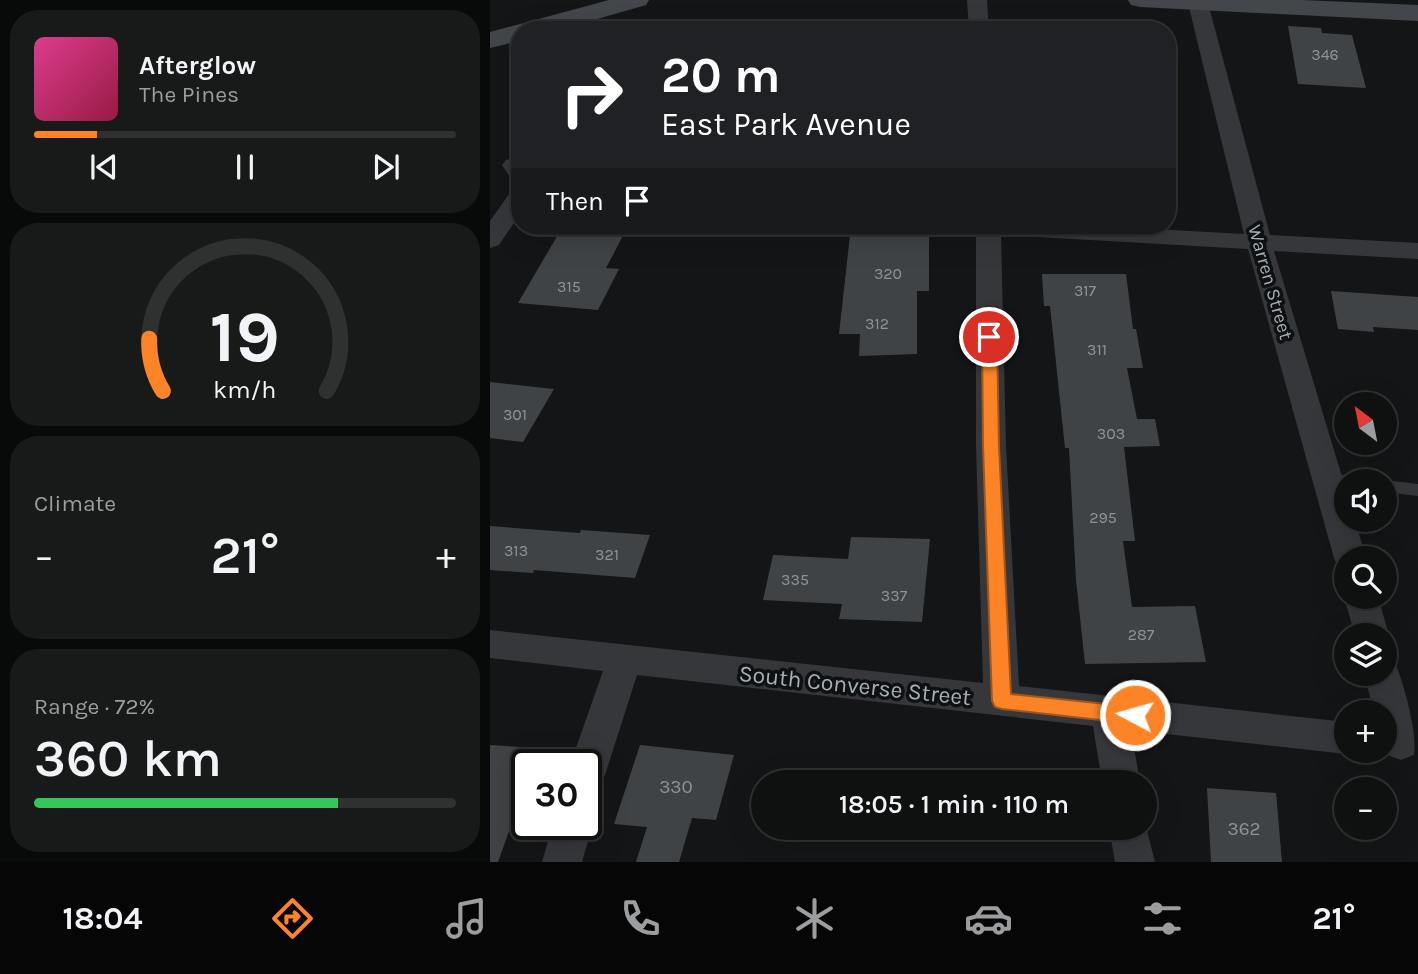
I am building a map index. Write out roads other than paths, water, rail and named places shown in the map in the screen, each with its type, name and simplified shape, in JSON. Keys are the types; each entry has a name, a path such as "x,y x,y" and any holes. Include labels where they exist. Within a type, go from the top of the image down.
{"main road":[{"path":"562,21 637,0"},
{"path":"1140,0 1418,13"},
{"path":"490,40 511,35"}],"street":[{"path":"977,0 978,21"},
{"name":"Warren Street","path":"1198,3 1259,242 1334,469"},
{"path":"490,240 511,208"},
{"path":"988,235 991,446 1002,701"},
{"path":"1140,235 1418,251"},
{"name":"South Converse Street","path":"490,644 1334,737"},
{"path":"595,749 624,660"},
{"path":"1385,686 1401,744"},
{"path":"1109,712 1119,770"},
{"path":"562,862 568,840"},
{"path":"1131,840 1135,862"}],"lane":[{"path":"1397,488 1418,490"}]}
